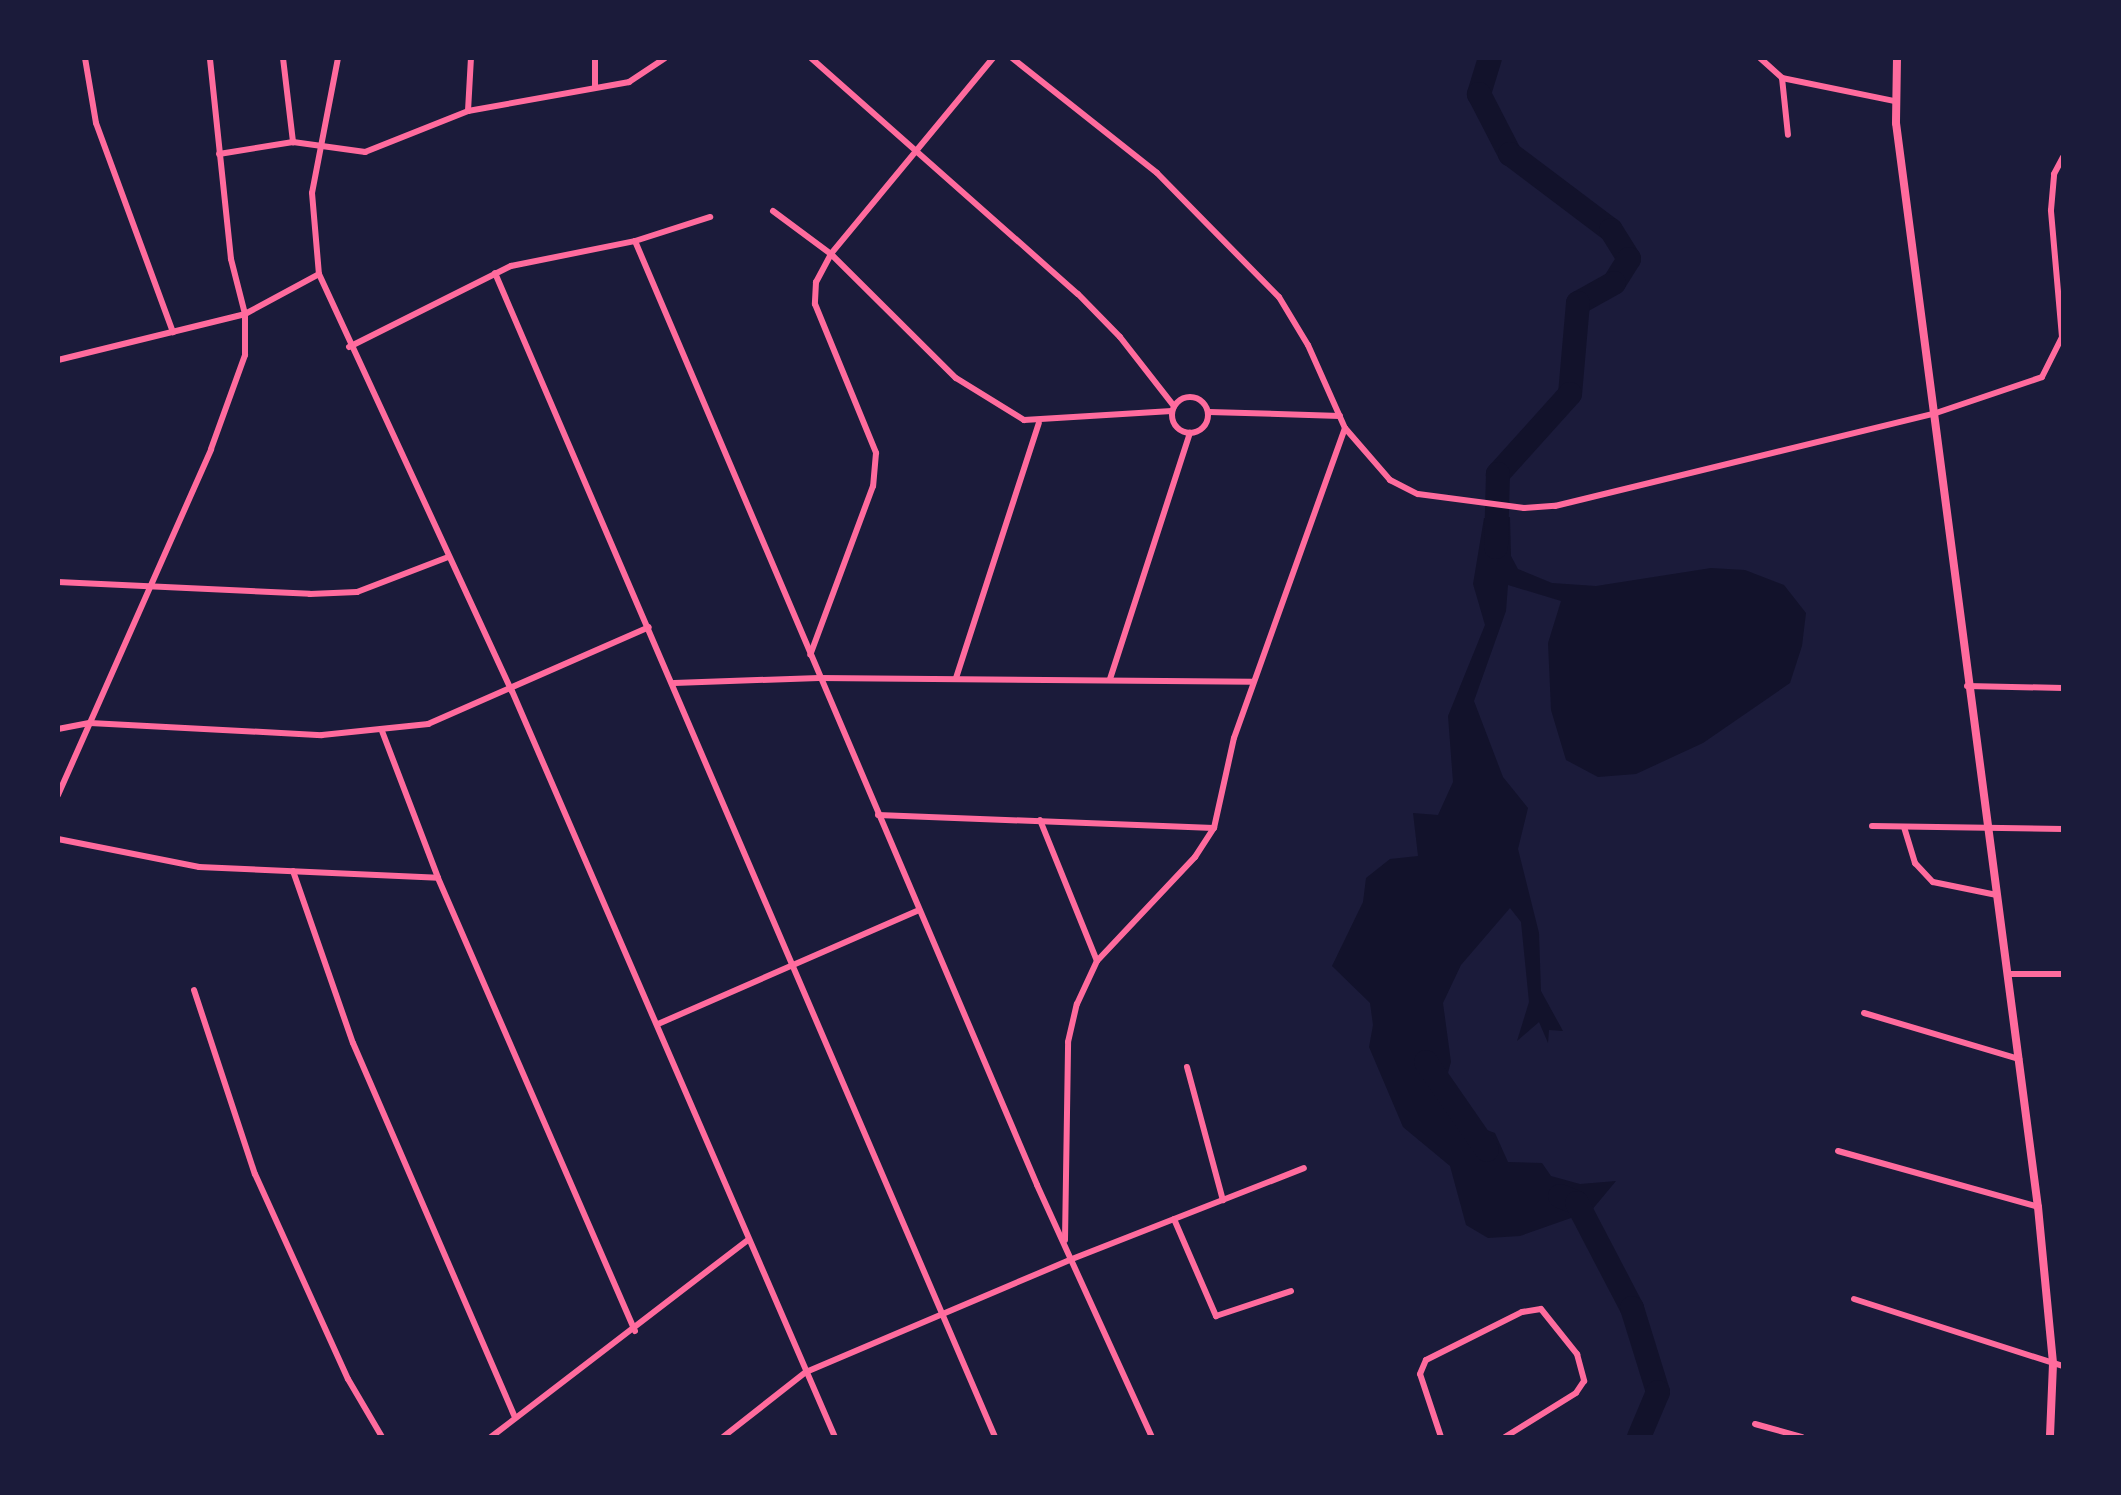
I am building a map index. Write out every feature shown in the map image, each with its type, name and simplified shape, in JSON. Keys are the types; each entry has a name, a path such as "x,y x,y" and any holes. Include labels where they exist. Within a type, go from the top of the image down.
{"street":[{"path":"85,58 96,123 173,332"},
{"path":"58,795 237,384 245,355 245,314 231,259 210,58"},
{"path":"283,58 293,142"},
{"path":"338,58 318,145 311,221 319,274 349,347 512,691 835,1437"},
{"path":"468,111 471,58"},
{"path":"595,58 595,87"},
{"path":"219,154 293,142 365,152 468,111 629,82 665,58"},
{"path":"811,58 916,156 1078,294 1173,408 1176,426 1190,433"},
{"path":"810,655 858,531 876,463 866,421 815,304 816,282 831,254 916,156 993,58"},
{"path":"1012,58 1157,173 1279,297 1345,428 1405,490 1474,502 1535,508 1933,414 2027,385 2050,367 2062,337 2051,210 2054,174 2063,157"},
{"path":"1760,58 1782,78 1894,101"},
{"path":"1897,58 1894,101 1966,686 2038,1207 2053,1364 2050,1437"},
{"path":"1782,78 1788,135"},
{"path":"773,211 831,254 956,378 1008,412 1039,423 1173,408 1189,396 1198,398 1209,412"},
{"path":"349,347 495,273 635,241 710,217"},
{"path":"635,241 919,910 1152,1437"},
{"path":"495,273 674,683 995,1437"},
{"path":"58,360 245,314 319,274"},
{"path":"1209,412 1340,416"},
{"path":"1110,679 1190,433 1204,427 1209,412"},
{"path":"956,678 1039,423"},
{"path":"1065,1241 1068,1042 1077,1004 1097,961 1195,857 1214,828 1234,738 1345,428"},
{"path":"58,582 357,592 448,557"},
{"path":"58,729 90,723 322,735 428,724 512,691 649,627"},
{"path":"674,683 819,678 1253,682"},
{"path":"1966,686 2063,688"},
{"path":"382,731 438,878 635,1331"},
{"path":"878,815 1214,828"},
{"path":"1040,820 1097,961"},
{"path":"1872,826 2063,829"},
{"path":"1904,827 1915,863 1933,882 1997,895"},
{"path":"58,839 199,867 438,878"},
{"path":"293,871 353,1043 515,1418"},
{"path":"658,1024 791,963 919,910"},
{"path":"2008,974 2063,974"},
{"path":"194,990 255,1174 348,1379 382,1437"},
{"path":"1864,1013 2019,1059"},
{"path":"1187,1067 1223,1200"},
{"path":"1838,1151 2038,1207"},
{"path":"723,1437 806,1372 1072,1259 1304,1168"},
{"path":"1174,1219 1216,1316 1291,1291"},
{"path":"491,1437 635,1331 748,1240"},
{"path":"1854,1299 2063,1366"},
{"path":"1441,1437 1420,1374 1426,1360 1522,1312 1541,1309 1577,1354 1584,1381 1576,1393 1505,1437"},
{"path":"1755,1424 1802,1437"}],"shaded area":[{"path":"1510,517 1511,556 1518,569 1552,583 1596,586 1711,568 1745,570 1784,585 1806,613 1802,646 1790,683 1703,743 1636,774 1598,777 1566,760 1551,710 1548,643 1561,601 1508,585 1506,611 1474,701 1503,777 1528,808 1518,849 1539,933 1541,991 1563,1031 1549,1030 1548,1043 1539,1022 1517,1041 1529,1002 1521,922 1510,908 1461,965 1443,1003 1451,1062 1440,1101 1454,1118 1495,1133 1508,1162 1542,1163 1551,1176 1580,1184 1616,1181 1591,1211 1520,1236 1488,1238 1466,1225 1450,1166 1403,1127 1369,1047 1373,1025 1370,1003 1332,966 1363,902 1366,878 1390,859 1418,856 1413,813 1438,815 1453,782 1448,716 1485,625 1473,584 1484,518"}],"waterway":[{"path":"1490,58 1479,94 1510,154 1611,230 1629,259 1614,283 1578,303 1570,394 1498,474 1496,547"},
{"path":"1426,1062 1487,1150"},
{"path":"1560,1196 1577,1203 1632,1308 1658,1392 1639,1437"}]}
